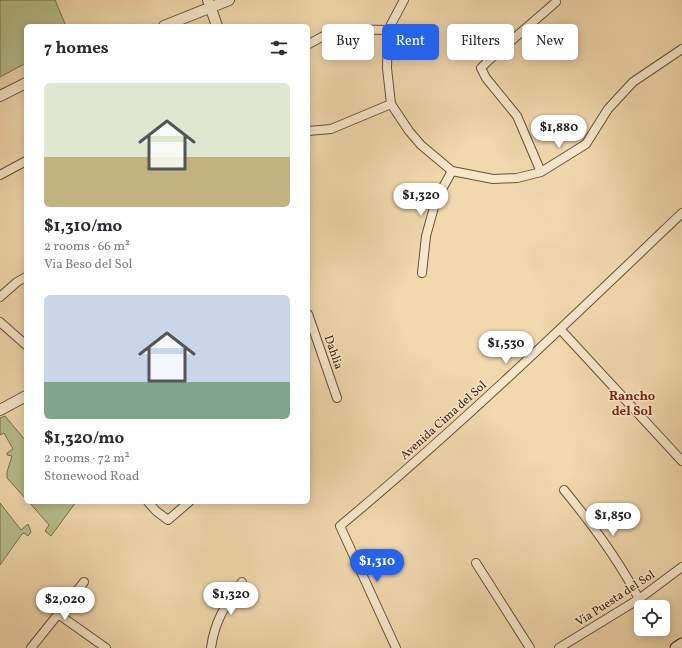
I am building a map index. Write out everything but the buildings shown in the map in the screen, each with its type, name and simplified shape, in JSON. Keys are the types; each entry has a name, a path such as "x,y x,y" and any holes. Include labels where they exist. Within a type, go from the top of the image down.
{"main road":[{"path":"676,648 682,644"}],"street":[{"path":"168,24 210,4 229,0"},
{"path":"391,24 404,0"},
{"path":"542,172 517,116 486,78 481,68 556,2"},
{"path":"210,4 216,24"},
{"path":"310,43 336,29 382,30"},
{"path":"387,60 391,104 409,132 452,170 493,179 517,178 542,172 586,144 608,109 633,82 682,49"},
{"path":"0,96 24,84"},
{"path":"310,130 331,129 391,104"},
{"path":"0,175 24,163"},
{"path":"422,274 426,236 436,200 452,170"},
{"name":"Avenida Cima del Sol","path":"396,648 340,526 397,478 560,329 682,213"},
{"path":"0,297 17,282 24,278"},
{"path":"0,322 24,343"},
{"name":"Dahlia","path":"310,325 337,398"},
{"path":"560,329 682,460"},
{"path":"0,410 24,397"},
{"path":"564,490 592,524 630,581 639,599"},
{"path":"150,504 168,520 187,504"},
{"path":"476,563 530,648"},
{"name":"Via Puesta del Sol","path":"559,648 639,599 682,567"},
{"path":"31,648 84,582"},
{"path":"211,648 213,633 223,609 242,582"},
{"path":"58,614 106,648"}],"green space":[{"path":"0,0 55,0 65,24 24,24 24,64 0,77"},
{"path":"5,416 24,439 24,497 7,478 7,472 12,456 7,455 7,453 13,449 4,433 0,435 0,418"},
{"path":"0,503 21,530 28,524 31,532 28,536 24,533 22,534 0,565"},
{"path":"31,504 75,504 51,536 45,531 49,525"}],"district":[{"name":"Rancho del Sol","path":"632,402"}]}
